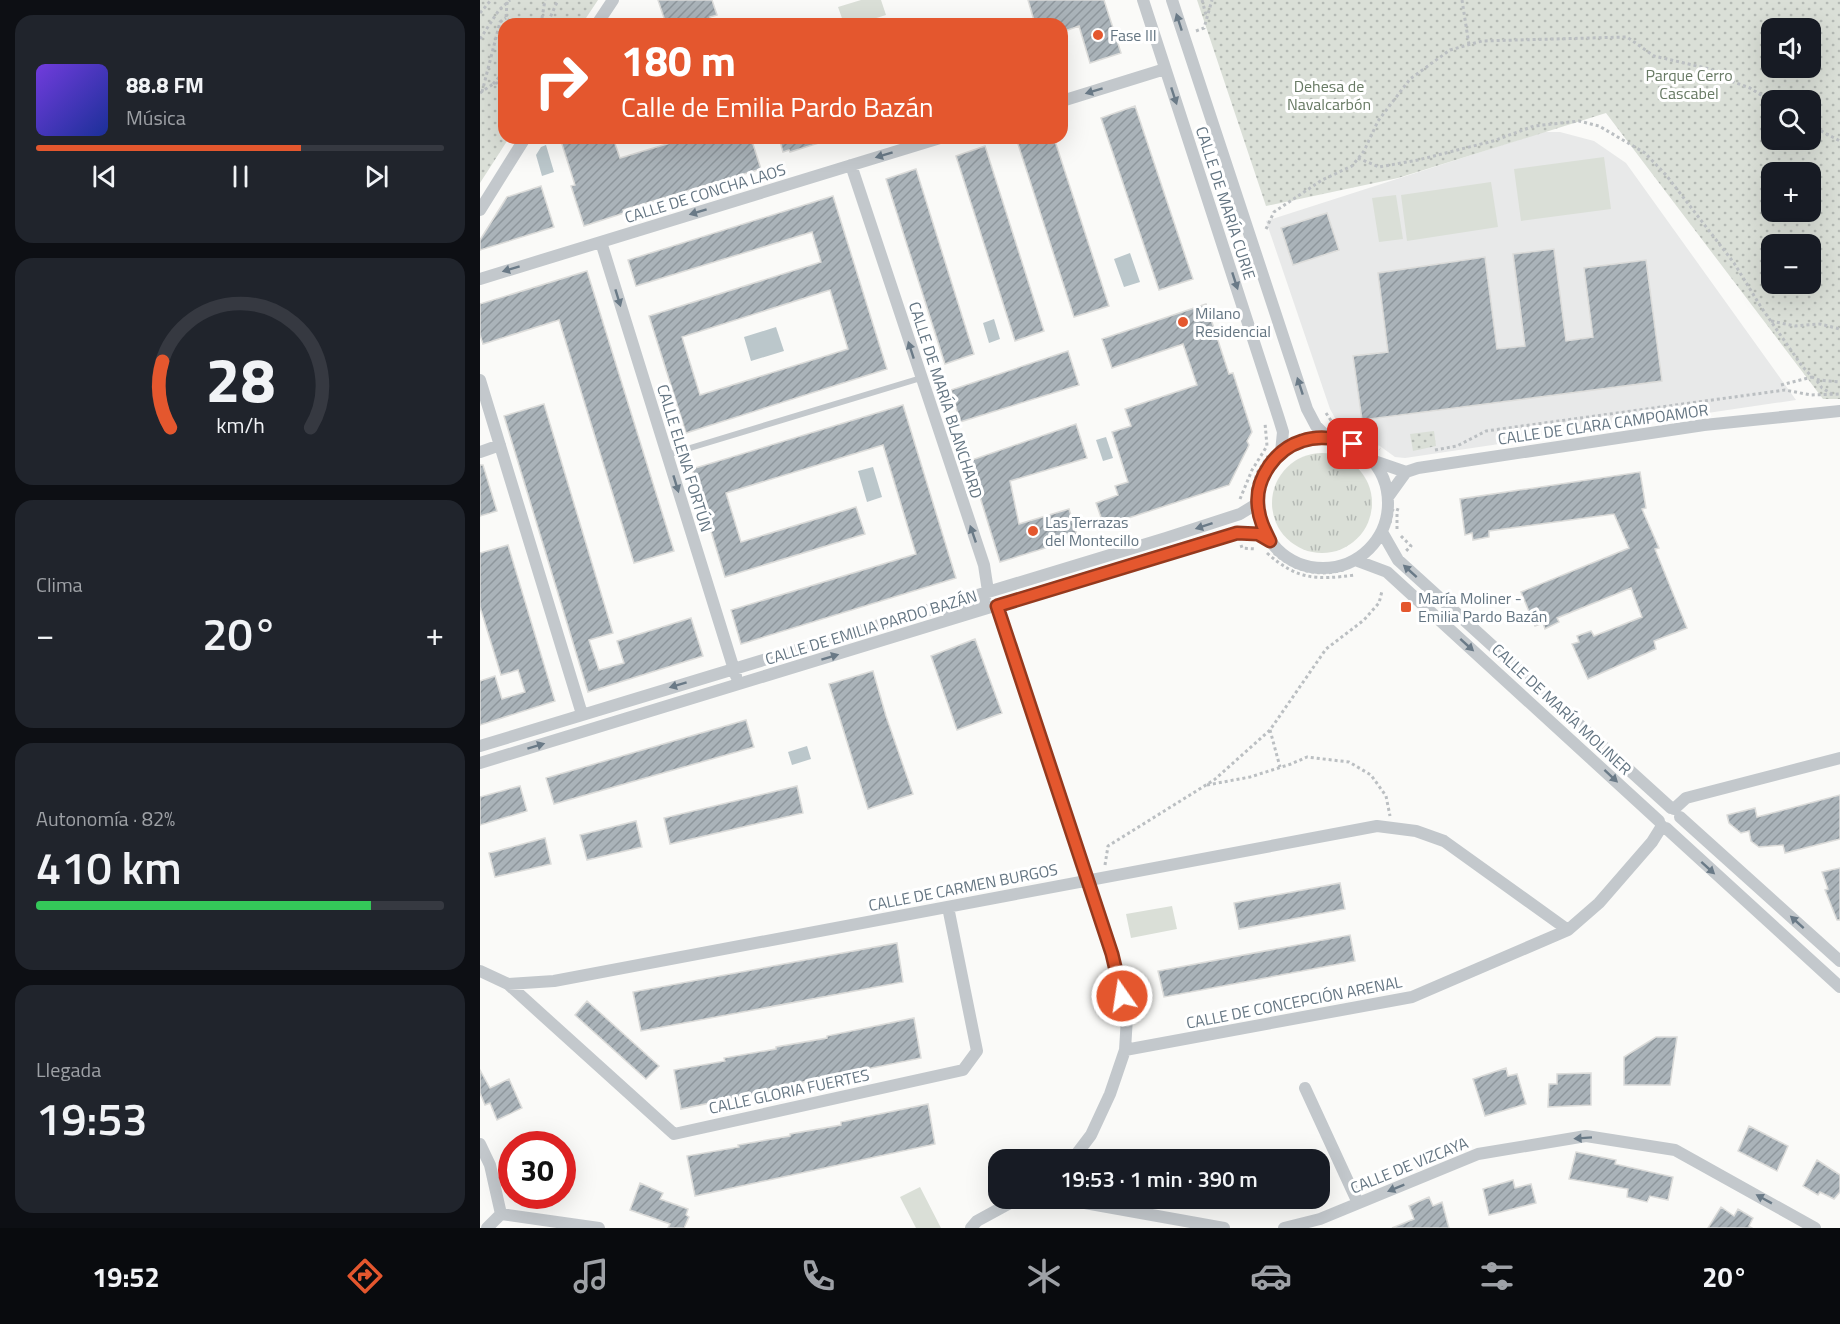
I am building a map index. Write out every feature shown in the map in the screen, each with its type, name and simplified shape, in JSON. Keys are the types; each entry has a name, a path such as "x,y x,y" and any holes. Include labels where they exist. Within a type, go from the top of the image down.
{"street":[{"path":"601,18 613,0"},
{"name":"CALLE DE MARÍA CURIE","path":"1143,0 1279,418 1283,432 1276,452"},
{"name":"CALLE DE MARÍA CURIE","path":"1172,0 1307,409 1316,426 1330,434"},
{"path":"1068,99 1165,69"},
{"path":"480,210 521,144"},
{"name":"CALLE DE CONCHA LAOS","path":"480,279 920,144"},
{"name":"CALLE DE MARÍA BLANCHARD","path":"850,165 984,565 988,591"},
{"name":"CALLE ELENA FORTÚN","path":"601,242 739,685"},
{"path":"480,380 582,714"},
{"name":"CALLE DE CLARA CAMPOAMOR","path":"1406,472 1418,468 1704,425 1840,411"},
{"path":"1330,434 1406,472 1391,502 1386,528 1370,548 1353,563 1318,568 1300,564 1266,545 1254,500 1276,452 1302,440 1330,434"},
{"path":"480,452 500,446"},
{"path":"1374,457 1391,502"},
{"name":"CALLE DE EMILIA PARDO BAZÁN","path":"480,746 1240,514 1254,500"},
{"name":"CALLE DE MARÍA MOLINER","path":"1386,528 1398,560 1840,961"},
{"name":"CALLE DE EMILIA PARDO BAZÁN","path":"480,763 1237,533 1258,534 1266,545"},
{"name":"CALLE DE MARÍA MOLINER","path":"1353,563 1387,572 1840,987"},
{"path":"941,623 962,608 979,603 988,591"},
{"path":"997,606 1112,954 1127,1017 1125,1050 1110,1094 1090,1136 1080,1149"},
{"path":"1675,811 1662,811 1662,825 1676,827 1675,811 1686,798 1840,758"},
{"name":"CALLE DE CONCEPCIÓN ARENAL","path":"1125,1050 1412,997 1568,930 1599,903 1652,842 1662,825"},
{"name":"CALLE DE CARMEN BURGOS","path":"508,984 554,981 1377,826 1416,831 1444,841 1568,930"},
{"name":"CALLE GLORIA FUERTES","path":"508,984 674,1134 963,1070 977,1051 948,907"},
{"path":"480,970 508,984"},
{"path":"1305,1088 1358,1203"},
{"name":"CALLE DE VIZCAYA","path":"1284,1228 1319,1223 1358,1203 1478,1154 1586,1136 1675,1150 1815,1228"},
{"path":"480,1144 490,1165 501,1214"},
{"path":"971,1228 977,1221 999,1209"},
{"path":"1118,1209 1224,1228"},
{"path":"487,1228 501,1214"},
{"path":"501,1214 598,1228"}],"lane":[{"path":"667,454 921,378"}],"path":[{"path":"480,13 491,0"},
{"path":"543,18 545,0"},
{"path":"550,18 558,0"},
{"path":"1202,0 1207,16"},
{"path":"1204,28 1212,0"},
{"path":"1462,0 1468,45"},
{"path":"506,18 508,1"},
{"path":"480,39 499,10 508,1"},
{"path":"481,92 498,29"},
{"path":"1266,229 1274,212 1322,180 1352,166 1365,151 1378,121 1410,79 1450,50 1482,41 1627,37 1654,56 1710,69 1725,79 1750,88 1761,95"},
{"path":"481,92 498,79"},
{"path":"493,84 498,83"},
{"path":"1358,158 1379,167 1418,160 1493,141 1534,126 1580,121 1599,126 1645,153 1666,175 1704,221 1771,320 1814,378 1822,388 1833,394"},
{"path":"1821,131 1840,141"},
{"path":"1771,320 1795,326 1820,324 1840,329"},
{"path":"1781,385 1814,378 1840,382"},
{"path":"1428,452 1457,446 1486,431 1785,390 1811,395 1840,394"},
{"path":"1320,405 1332,422 1366,438 1382,451"},
{"path":"1233,503 1239,501 1252,470 1268,446 1265,423"},
{"path":"1330,434 1354,438 1374,457"},
{"path":"1254,500 1257,473 1276,452"},
{"path":"1386,528 1391,502"},
{"path":"1401,502 1396,511 1397,532 1411,546 1402,554"},
{"path":"1266,545 1290,565 1310,572 1331,572 1353,563"},
{"path":"1266,545 1284,568 1311,578 1361,574"},
{"path":"1105,877 1104,859 1108,846 1215,780 1270,730 1326,649 1364,620 1379,603 1382,591"},
{"path":"1270,730 1280,767"},
{"path":"1205,785 1250,777 1307,757 1349,762 1371,775 1386,796 1393,828"}],"shaded area":[{"path":"1543,132 1560,132 1594,141 1626,163 1796,400 1405,458 1395,457 1366,436 1347,428 1335,418 1266,221"},
{"path":"546,145 554,172 542,176 536,155 541,147"},
{"path":"1130,253 1140,282 1124,287 1114,259"},
{"path":"994,319 1000,339 989,343 983,323"},
{"path":"776,327 784,351 751,361 744,337"},
{"path":"1106,437 1113,458 1103,461 1096,440"},
{"path":"873,467 882,497 867,502 858,471"},
{"path":"807,746 811,759 792,765 788,752"}],"green space":[{"path":"480,0 598,0 586,18 498,18 498,144 505,144 480,183"},
{"path":"861,0 881,0 886,15 876,18 842,18 838,7"},
{"name":"Dehesa de Navalcarbón","path":"1197,0 1840,0 1840,399 1823,399 1606,113 1398,178 1266,206"},
{"path":"1604,157 1611,209 1521,221 1514,169"},
{"path":"1491,182 1498,227 1407,241 1401,195"},
{"path":"1396,195 1403,239 1379,242 1372,198"},
{"path":"1434,431 1436,446 1413,451 1410,434"},
{"path":"1322,453 1341,456 1358,467 1369,484 1372,503 1369,522 1358,539 1341,550 1322,553 1303,550 1286,539 1275,522 1272,503 1275,484 1286,467 1303,456"},
{"path":"1172,906 1177,929 1131,938 1126,914"},
{"path":"920,1187 941,1228 916,1228 900,1197"}],"building":[{"path":"658,0 712,0 717,15 710,18 664,18"},
{"name":"Fase III","path":"1028,0 1104,0 1121,53 1090,63 1079,26 1068,30 1068,18 1033,18"},
{"path":"1135,106 1193,279 1159,290 1101,118"},
{"path":"562,144 615,144 620,158 667,144 753,144 761,169 623,210 624,213 584,226 571,186 575,185"},
{"path":"781,144 815,144 790,152 789,150 783,152"},
{"path":"1018,144 1056,144 1109,306 1074,317"},
{"path":"985,146 1044,331 1015,341 956,156"},
{"path":"916,169 974,354 945,364 886,179"},
{"path":"541,186 554,227 480,250 480,240 507,197"},
{"path":"833,196 887,369 686,433 649,316 821,262 812,232 636,286 628,260","holes":["830,290 848,349 700,395 682,337"]},
{"path":"1327,213 1339,250 1293,265 1281,228"},
{"path":"1554,249 1566,341 1593,337 1584,268 1646,260 1662,381 1362,420 1353,356 1388,352 1378,273 1485,257 1497,349 1525,346 1513,254"},
{"path":"587,271 674,551 634,563 559,320 483,344 480,335 480,304"},
{"path":"1206,304 1229,374 1233,373 1252,432 1247,441 1249,445 1229,485 1104,526 1096,503 1118,495 1115,486 1128,482 1112,432 1131,426 1125,409 1197,385 1183,344 1112,368 1102,339"},
{"path":"1068,351 1079,385 960,422 951,390"},
{"path":"544,404 613,633 589,640 599,670 624,663 617,641 691,618 703,656 588,692 504,416"},
{"path":"903,405 956,578 741,644 731,610 916,554 883,445 726,493 741,542 856,507 865,534 725,577 692,469"},
{"path":"1076,424 1087,458 1010,481 1019,524 1069,509 1078,538 1000,562 969,461"},
{"path":"480,465 483,465 497,511 480,516"},
{"path":"1640,472 1646,508 1642,509 1659,548 1655,549 1687,628 1654,641 1656,649 1588,679 1572,644 1579,642 1577,636 1591,631 1594,636 1642,617 1631,588 1557,618 1559,622 1545,629 1543,623 1535,626 1521,592 1629,548 1614,514 1489,531 1489,537 1473,540 1472,533 1465,535 1460,499"},
{"path":"508,545 555,701 480,725 480,681 495,676 502,699 525,692 518,670 501,675 480,607 480,553"},
{"path":"975,639 1002,713 957,730 931,656"},
{"path":"873,671 913,794 868,809 829,684"},
{"path":"746,720 754,747 554,804 546,778"},
{"path":"520,786 527,811 480,825 480,797"},
{"path":"797,786 803,813 670,844 664,818"},
{"path":"1840,795 1840,839 1785,853 1783,845 1759,847 1751,841 1749,831 1741,833 1729,823 1727,815 1755,808 1757,817"},
{"path":"636,821 642,847 587,860 580,835"},
{"path":"545,838 551,864 495,877 489,853"},
{"path":"1840,868 1840,920 1837,920 1825,890 1828,889 1822,872"},
{"path":"1340,883 1345,909 1239,929 1234,903"},
{"path":"1350,935 1355,961 1164,997 1158,971"},
{"path":"897,943 903,982 641,1031 633,992"},
{"path":"587,1001 659,1066 646,1079 575,1015"},
{"path":"914,1018 921,1058 681,1109 674,1070 725,1061 724,1058 776,1049 776,1047"},
{"path":"1656,1037 1677,1037 1670,1085 1624,1085 1624,1057"},
{"path":"1506,1068 1508,1076 1517,1074 1526,1104 1485,1116 1473,1079"},
{"path":"480,1070 490,1088 509,1079 522,1108 497,1120 490,1103 485,1105 480,1093"},
{"path":"1591,1073 1591,1105 1548,1107 1549,1084 1557,1084 1557,1074"},
{"path":"928,1104 935,1144 695,1196 687,1156 841,1125 841,1122"},
{"path":"1749,1126 1788,1146 1777,1171 1738,1151"},
{"path":"1576,1152 1616,1160 1615,1164 1673,1177 1668,1200 1650,1196 1647,1202 1627,1197 1628,1189 1569,1179"},
{"path":"1817,1160 1840,1175 1840,1192 1834,1199 1820,1192 1818,1195 1803,1186"},
{"path":"1513,1180 1515,1188 1531,1184 1536,1203 1489,1215 1483,1189"},
{"path":"640,1183 663,1193 660,1199 688,1209 686,1215 689,1217 684,1228 668,1228 670,1224 630,1210"},
{"path":"1429,1197 1433,1206 1442,1202 1449,1228 1392,1228 1414,1219 1409,1206"},
{"path":"1721,1207 1734,1216 1738,1209 1753,1218 1749,1226 1752,1228 1708,1228"}],"place":[{"name":"Fase III","path":"1098,35"},
{"name":"Milano Residencial","path":"1183,322"},
{"name":"Las Terrazas del Montecillo","path":"1033,531"},
{"name":"María Moliner - Emilia Pardo Bazán","path":"1406,607"}],"route":[{"path":"1122,996 1112,954 997,606 1237,533 1258,534 1270,541 1261,523 1258,503 1259,489 1271,463 1281,452 1302,440 1327,437 1353,444"}],"park label":[{"name":"Parque Cerro Cascabel","path":"1689,84"}]}
